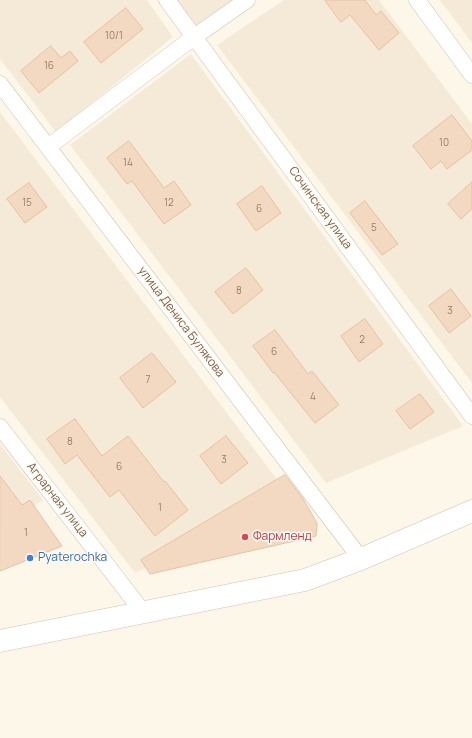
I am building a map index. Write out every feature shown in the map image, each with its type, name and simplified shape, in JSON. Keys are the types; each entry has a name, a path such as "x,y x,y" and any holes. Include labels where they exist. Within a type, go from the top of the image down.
{"main road":[{"path":"0,641 305,580 361,559 472,511"}],"street":[{"name":"Сочинская улица","path":"167,0 472,416"},
{"path":"48,147 194,37 247,0"},
{"path":"417,0 472,75"},
{"name":"улица Дениса Булякова","path":"0,84 361,559"},
{"name":"Аграрная улица","path":"0,427 143,612"}],"shaded area":[{"path":"0,0 147,0 173,37 56,132 0,59"},
{"path":"177,0 233,0 196,25"},
{"path":"284,0 379,0 472,124 472,383 217,45"},
{"path":"440,0 472,0 472,43"},
{"path":"191,54 463,426 326,483 70,145"},
{"path":"0,112 288,494 247,522 135,573 0,397"},
{"path":"0,444 43,500 0,528"}],"building":[{"path":"325,0 365,0 376,15 381,11 399,33 379,50 350,15 341,22"},
{"path":"126,8 143,29 101,63 84,42"},
{"path":"51,46 61,58 70,51 78,61 39,93 21,71"},
{"path":"452,115 472,141 472,150 447,169 441,161 431,169 413,146"},
{"path":"129,141 164,188 174,181 191,205 164,224 132,181 127,184 107,158"},
{"path":"472,182 472,209 461,219 448,204"},
{"path":"29,183 47,207 25,223 7,199"},
{"path":"262,186 281,213 256,231 237,204"},
{"path":"365,201 398,244 382,255 350,213"},
{"path":"246,268 263,290 233,314 215,292"},
{"path":"451,289 471,316 449,333 429,306"},
{"path":"365,319 383,344 359,362 341,336"},
{"path":"275,330 308,374 312,371 339,405 315,423 274,372 273,373 253,346"},
{"path":"152,353 176,382 143,408 120,378"},
{"path":"420,394 434,412 410,429 396,411"},
{"path":"75,419 102,456 128,436 188,510 155,536 119,490 110,497 77,455 65,464 47,439"},
{"path":"226,436 248,463 221,484 200,456"},
{"path":"285,475 302,497 317,523 316,536 150,574 141,560"},
{"path":"0,476 22,505 30,500 62,546 0,571"}],"place":[{"name":"Фармленд","path":"245,537"},
{"name":"Pyaterochka","path":"30,558"}]}
